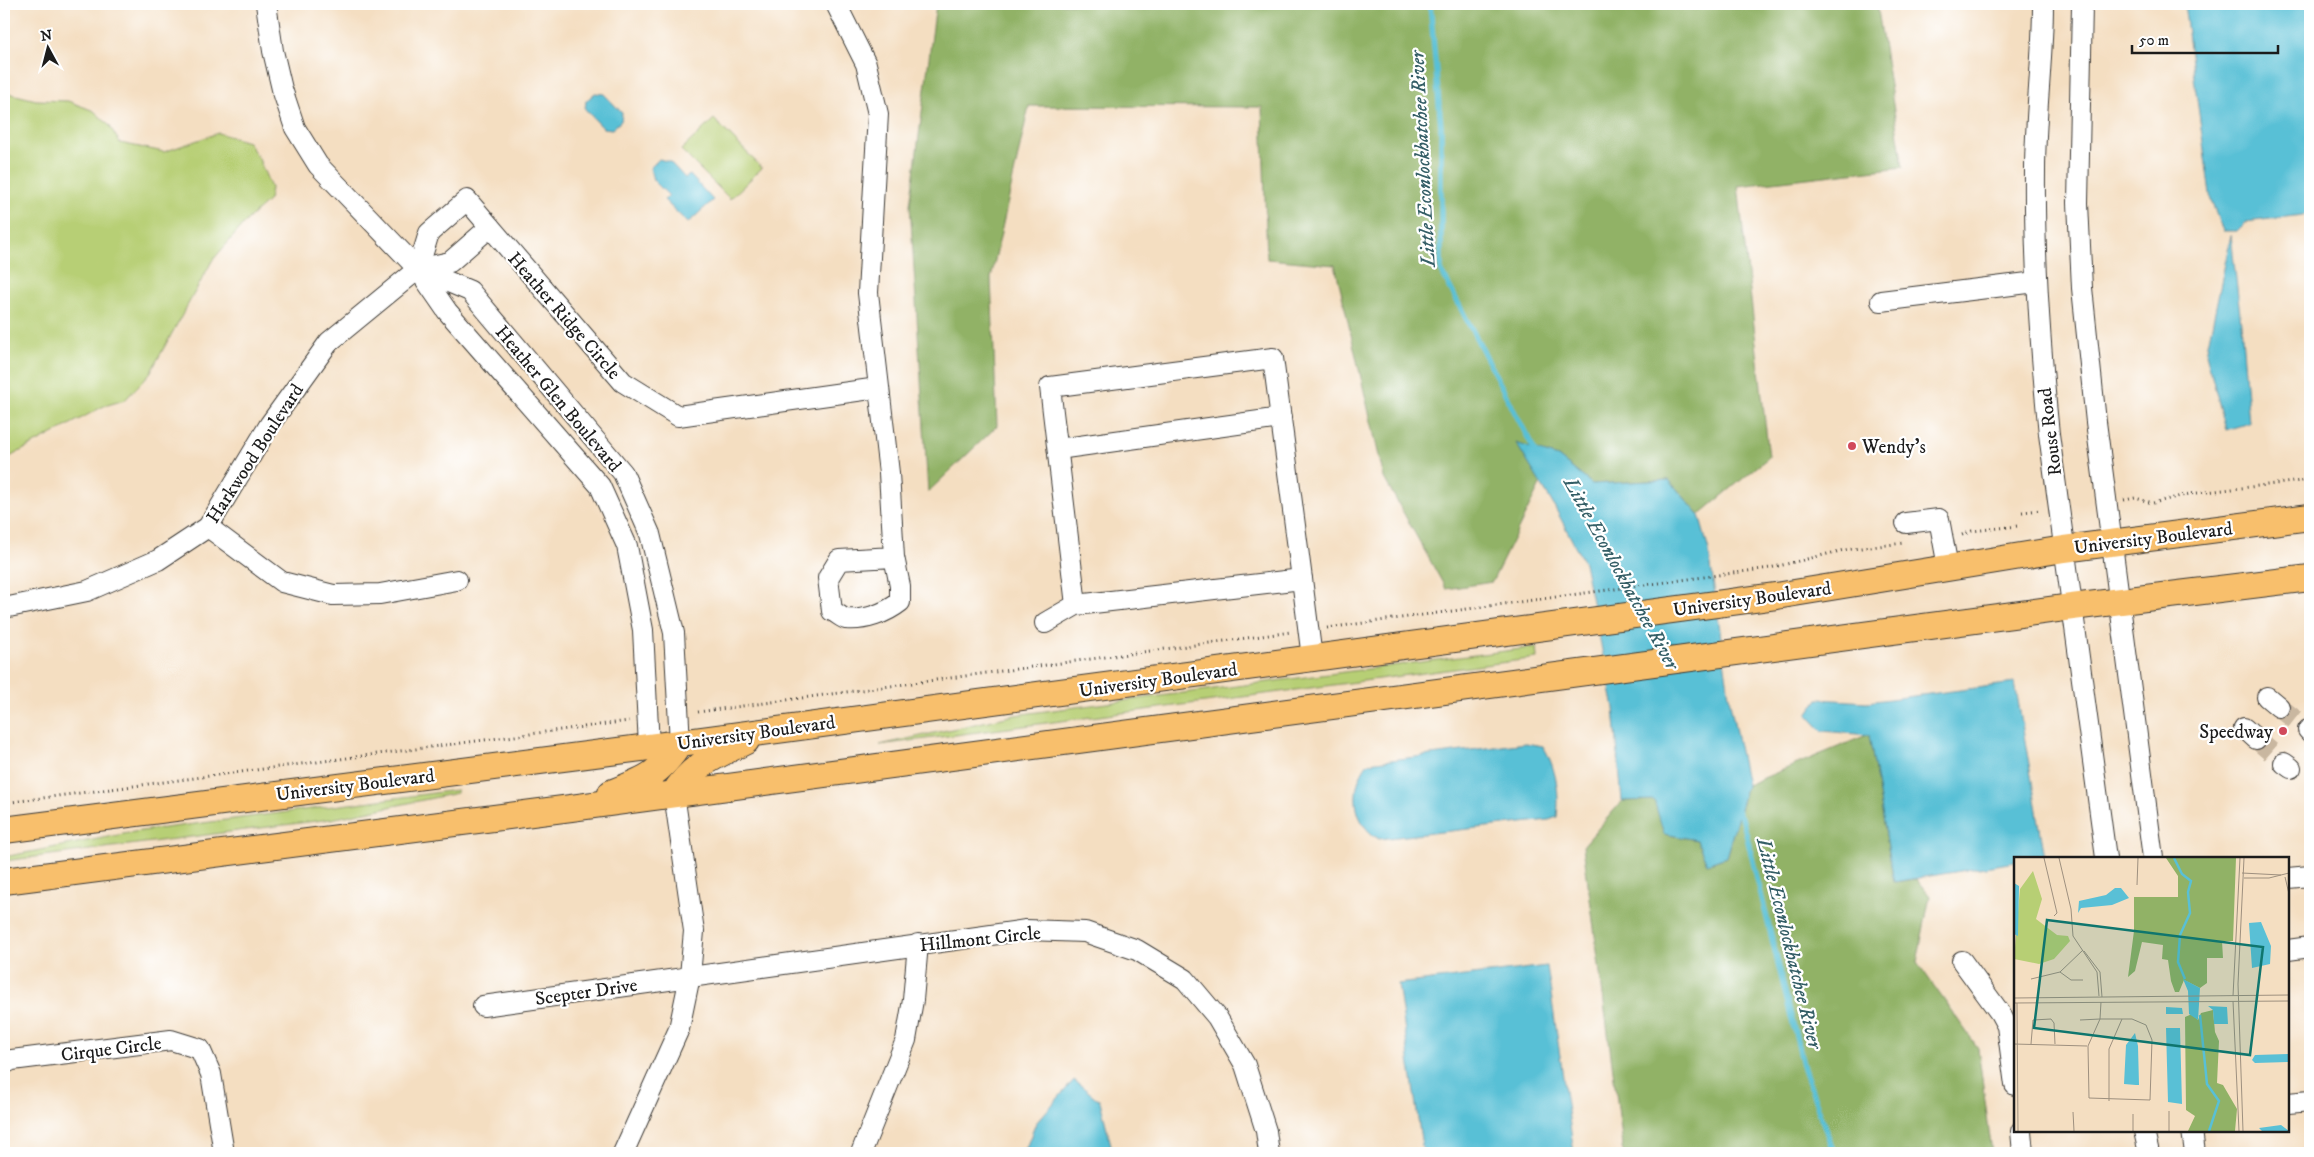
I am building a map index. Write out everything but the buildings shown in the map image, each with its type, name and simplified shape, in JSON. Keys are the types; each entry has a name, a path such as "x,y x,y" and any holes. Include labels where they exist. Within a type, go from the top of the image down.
{"main road":[{"name":"University Boulevard","path":"4,830 680,743 1776,596 2064,549 2310,517"},
{"path":"4,881 570,808 2072,607 2310,578"},
{"path":"674,794 682,780 703,762 770,730"},
{"path":"570,808 644,780 666,763 680,743"}],"street":[{"path":"836,4 866,64 878,114 868,293 889,473 894,558"},
{"name":"Rouse Road","path":"2042,4 2035,170 2036,282 2048,434 2106,857"},
{"path":"2082,4 2078,203 2082,288 2096,422 2153,857"},
{"name":"Heather Glen Boulevard","path":"270,5 273,51 282,90 295,128 318,165 418,268 447,311 600,486 627,546 643,630 649,746"},
{"name":"Heather Ridge Circle","path":"418,268 429,234 467,200 622,382 678,416 878,388"},
{"path":"418,268 450,262 490,227"},
{"name":"Heather Glen Boulevard","path":"418,268 470,291 623,473 650,534 674,634 680,743"},
{"name":"Harkwood Boulevard","path":"4,608 87,591 158,560 208,527 270,424 329,342 418,268"},
{"path":"1880,301 2036,282"},
{"path":"1076,605 1050,387 1273,358 1312,658"},
{"path":"1058,449 1281,418"},
{"path":"1906,523 1939,519 1948,567"},
{"path":"208,527 282,582 333,595 380,594 457,580"},
{"path":"1164,596 1151,604 1077,613 1045,622 1076,605 1302,579"},
{"path":"623,1153 679,1029 690,976 694,931 674,794"},
{"path":"2289,878 2310,876"},
{"name":"Hillmont Circle","path":"690,976 1026,930 1085,932 1145,955 1185,979 1217,1017 1245,1065 1266,1131 1269,1153"},
{"path":"861,1153 906,1040 913,1000 918,944"},
{"path":"2289,950 2310,947"},
{"path":"1962,961 2000,1013 2007,1026 2014,1078"},
{"name":"Scepter Drive","path":"483,1006 690,976"},
{"name":"Cirque Circle","path":"4,1064 12,1060 171,1040 200,1049 212,1074 224,1153"},
{"path":"2289,1103 2310,1101"},
{"path":"2020,1132 2023,1153"},
{"path":"2144,1132 2149,1153"},
{"path":"2192,1132 2196,1153"}],"path":[{"path":"2135,498 2153,502 2189,494 2310,480"},
{"path":"1944,539 1959,537 1972,531 2018,526"},
{"path":"678,715 1761,569 1844,550 1908,543"},
{"path":"4,803 648,719"}],"green space":[{"path":"936,4 1877,4 1903,167 1738,186 1769,457 1699,515 1669,480 1592,484 1558,457 1517,444 1541,483 1492,582 1446,589 1384,478 1335,265 1267,259 1262,107 1029,106 991,278 997,426 928,492 910,205"},
{"path":"4,92 36,100 68,101 94,111 109,125 120,143 164,152 218,133 248,142 259,159 271,188 269,200 248,219 212,261 150,373 125,400 104,406 4,460"},
{"path":"714,119 762,168 730,199 681,150"},
{"path":"1536,647 1537,658 880,745 1015,715"},
{"path":"1869,734 1894,882 1916,879 1930,896 1917,962 1978,1048 1992,1153 1624,1153 1583,846 1622,801 1655,800 1664,834 1697,840 1707,864 1726,857 1747,785"},
{"path":"457,790 457,793 331,819 4,861 4,857 134,832"}],"water":[{"path":"2184,4 2310,4 2310,214 2246,222 2237,231 2223,231 2211,201"},
{"path":"595,93 604,94 622,113 621,121 612,129 603,128 585,109 586,101"},
{"path":"659,159 670,162 685,178 690,175 713,200 688,223 664,200 669,196 653,180 650,168"},
{"path":"2231,235 2241,323 2249,423 2226,430 2206,354"},
{"path":"1516,443 1558,457 1592,484 1669,480 1699,515 1709,551 1730,703 1747,785 1726,857 1707,864 1697,840 1664,834 1654,800 1622,801 1614,708 1584,563 1553,504"},
{"path":"2015,683 2045,857 2014,857 2014,862 1894,882 1869,735 1822,731 1807,715 1818,699 1867,702"},
{"path":"1526,743 1543,746 1551,763 1556,780 1557,817 1549,820 1379,839 1363,824 1356,804 1356,794 1358,783 1368,763"},
{"path":"1547,966 1574,1153 1423,1153 1398,984"},
{"path":"1074,1080 1100,1101 1113,1153 1024,1153 1036,1123"}],"waterway":[{"name":"Little Econlockhatchee River","path":"1430,4 1441,126 1441,270 1537,455"},
{"name":"Little Econlockhatchee River","path":"1735,807 1743,821 1804,1069 1834,1153"}],"tunnel":[{"path":"2279,707 2308,730"},
{"path":"2256,739 2284,763"}],"place":[{"name":"Wendy's","path":"1852,446"},
{"name":"Speedway","path":"2283,731"}]}
